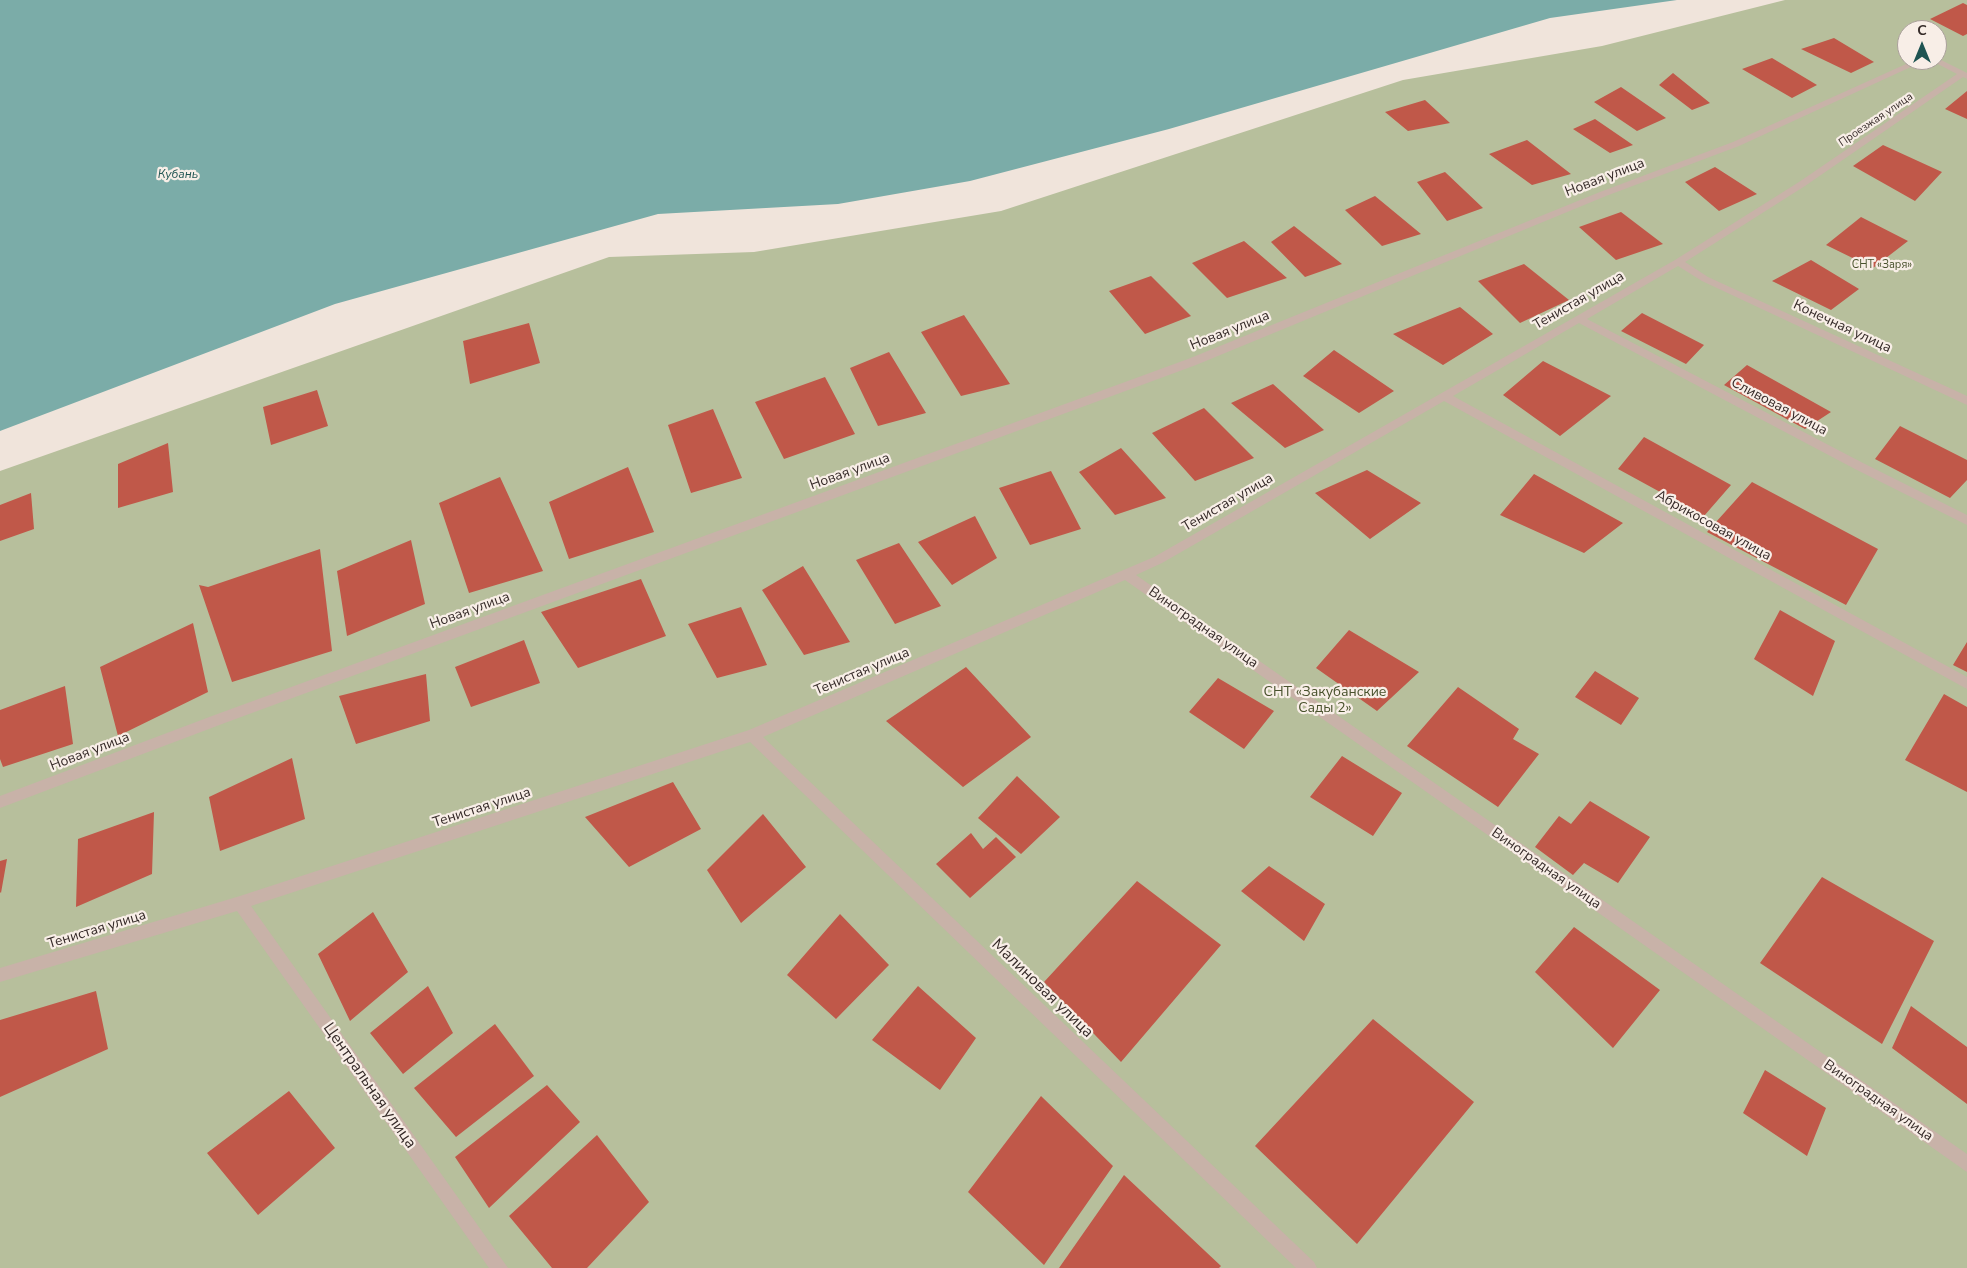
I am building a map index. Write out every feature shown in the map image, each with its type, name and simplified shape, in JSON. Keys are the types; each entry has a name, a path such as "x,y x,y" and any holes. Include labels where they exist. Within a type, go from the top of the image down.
{"street":[{"name":"Проезжая улица","path":"1678,262 1802,184 1965,75 1947,66"},
{"name":"Новая улица","path":"0,802 226,716 1192,362 1603,194 1736,144 1900,70"},
{"name":"Конечная улица","path":"1678,262 1705,279 1967,401"},
{"name":"Тенистая улица","path":"0,975 240,903 752,735 1158,560 1678,262"},
{"name":"Сливовая улица","path":"1578,318 1859,466 1967,520"},
{"name":"Абрикосовая улица","path":"1444,396 1967,683"},
{"name":"Виноградная улица","path":"1126,574 1967,1164"},
{"name":"Малиновая улица","path":"752,735 1308,1268"},
{"name":"Центральная улица","path":"240,903 499,1268"}],"green space":[{"name":"СНТ «Закубанские Сады 2»","path":"1785,0 1967,0 1967,1268 0,1268 0,471 609,257 754,252 1001,211 1403,80 1602,46"}],"water":[{"name":"Кубань","path":"0,0 1677,0 1550,18 1169,129 970,181 838,204 658,214 335,304 0,431"}],"building":[{"path":"1963,3 1967,5 1967,34 1963,36 1947,28 1947,20 1930,19"},
{"path":"1834,38 1874,62 1851,73 1801,49"},
{"path":"1772,58 1817,85 1792,98 1742,69"},
{"path":"1673,73 1710,103 1692,110 1659,85"},
{"path":"1621,87 1666,118 1637,131 1594,102"},
{"path":"1967,91 1967,119 1945,109"},
{"path":"1425,100 1450,123 1408,131 1385,112"},
{"path":"1595,119 1633,145 1610,153 1573,129"},
{"path":"1527,140 1571,174 1532,185 1489,154"},
{"path":"1883,145 1942,172 1915,201 1853,166"},
{"path":"1715,167 1757,194 1719,211 1685,182"},
{"path":"1445,172 1483,208 1447,221 1417,182"},
{"path":"1375,196 1421,234 1382,246 1345,210"},
{"path":"1621,212 1663,244 1616,260 1579,227"},
{"path":"1861,217 1908,241 1873,268 1826,245"},
{"path":"1294,226 1342,264 1305,277 1271,242"},
{"path":"1244,241 1287,278 1227,298 1192,263"},
{"path":"1811,260 1859,289 1831,310 1772,281"},
{"path":"1524,264 1569,300 1520,323 1478,281"},
{"path":"1151,276 1191,316 1145,334 1109,291"},
{"path":"1460,307 1493,334 1443,365 1393,334"},
{"path":"1642,313 1704,345 1686,364 1621,331"},
{"path":"964,315 1010,384 961,396 921,332"},
{"path":"529,323 540,363 470,384 463,341"},
{"path":"1334,350 1394,391 1359,413 1303,376"},
{"path":"889,352 926,413 878,426 850,368"},
{"path":"1543,361 1611,396 1560,436 1503,395"},
{"path":"1747,365 1831,412 1805,429 1724,385"},
{"path":"825,377 855,434 784,459 755,402"},
{"path":"1273,384 1324,430 1285,448 1231,403"},
{"path":"317,390 328,426 271,445 263,407"},
{"path":"1204,408 1254,458 1195,481 1152,433"},
{"path":"713,409 742,478 691,493 668,425"},
{"path":"1900,426 1967,460 1967,480 1950,498 1875,459"},
{"path":"1644,437 1731,485 1704,516 1618,469"},
{"path":"168,443 173,492 118,508 118,464"},
{"path":"1121,448 1166,498 1115,515 1079,472"},
{"path":"628,467 654,532 569,559 549,502"},
{"path":"1367,470 1421,503 1370,539 1315,493"},
{"path":"1051,471 1081,529 1030,545 999,488"},
{"path":"1534,474 1623,523 1584,553 1500,515"},
{"path":"500,477 543,571 469,593 439,503"},
{"path":"1752,482 1878,549 1846,605 1707,532"},
{"path":"31,493 34,529 0,541 0,505"},
{"path":"975,516 997,558 952,585 918,542"},
{"path":"411,540 425,604 347,636 337,571"},
{"path":"899,543 941,606 895,624 856,560"},
{"path":"320,549 332,651 232,682 199,585 208,587"},
{"path":"803,566 850,642 804,655 762,590"},
{"path":"641,579 666,636 578,668 541,612"},
{"path":"741,607 767,665 717,678 688,624"},
{"path":"1780,610 1835,641 1813,696 1754,659"},
{"path":"193,623 208,692 118,736 100,667"},
{"path":"1349,630 1419,672 1377,711 1316,668"},
{"path":"524,640 540,683 471,707 455,667"},
{"path":"1967,642 1967,672 1953,665"},
{"path":"966,667 1031,737 963,787 886,721"},
{"path":"1595,671 1639,698 1621,725 1575,697"},
{"path":"426,674 430,721 356,744 339,696"},
{"path":"1218,678 1274,711 1244,749 1189,712"},
{"path":"65,686 73,744 3,767 0,759 0,710"},
{"path":"1458,687 1519,729 1513,739 1539,754 1498,807 1407,746"},
{"path":"1944,694 1967,707 1967,792 1905,760"},
{"path":"1342,756 1402,793 1373,836 1310,797"},
{"path":"292,758 305,819 220,851 209,797"},
{"path":"1017,776 1060,817 1021,854 978,818"},
{"path":"673,782 701,829 629,867 585,817"},
{"path":"1590,801 1650,837 1618,883 1584,863 1573,875 1535,847 1559,816 1571,824"},
{"path":"154,812 152,874 76,907 78,839"},
{"path":"763,814 806,867 741,923 707,870"},
{"path":"971,833 983,849 996,837 1016,857 970,898 936,864"},
{"path":"7,859 1,893 0,861"},
{"path":"1269,866 1325,904 1304,941 1241,891"},
{"path":"1822,877 1934,941 1882,1044 1760,963"},
{"path":"1137,881 1221,945 1121,1062 1044,982"},
{"path":"373,912 408,972 350,1021 318,954"},
{"path":"840,914 889,965 836,1019 787,975"},
{"path":"1574,927 1660,990 1613,1048 1535,972"},
{"path":"428,986 453,1033 403,1074 370,1033"},
{"path":"918,986 976,1038 940,1090 872,1040"},
{"path":"96,991 108,1049 0,1097 0,1020"},
{"path":"1911,1006 1967,1047 1967,1104 1892,1048"},
{"path":"1373,1019 1474,1102 1357,1244 1255,1146"},
{"path":"495,1024 534,1076 456,1137 414,1088"},
{"path":"1765,1070 1826,1108 1807,1156 1743,1113"},
{"path":"547,1085 580,1122 489,1208 455,1157"},
{"path":"289,1091 335,1148 258,1215 207,1153"},
{"path":"1041,1096 1113,1166 1044,1265 968,1192"},
{"path":"597,1135 649,1202 587,1268 552,1268 509,1216"},
{"path":"1124,1175 1221,1266 1219,1268 1059,1268"}],"park label":[{"name":"СНТ «Заря»","path":"1882,265"}]}
